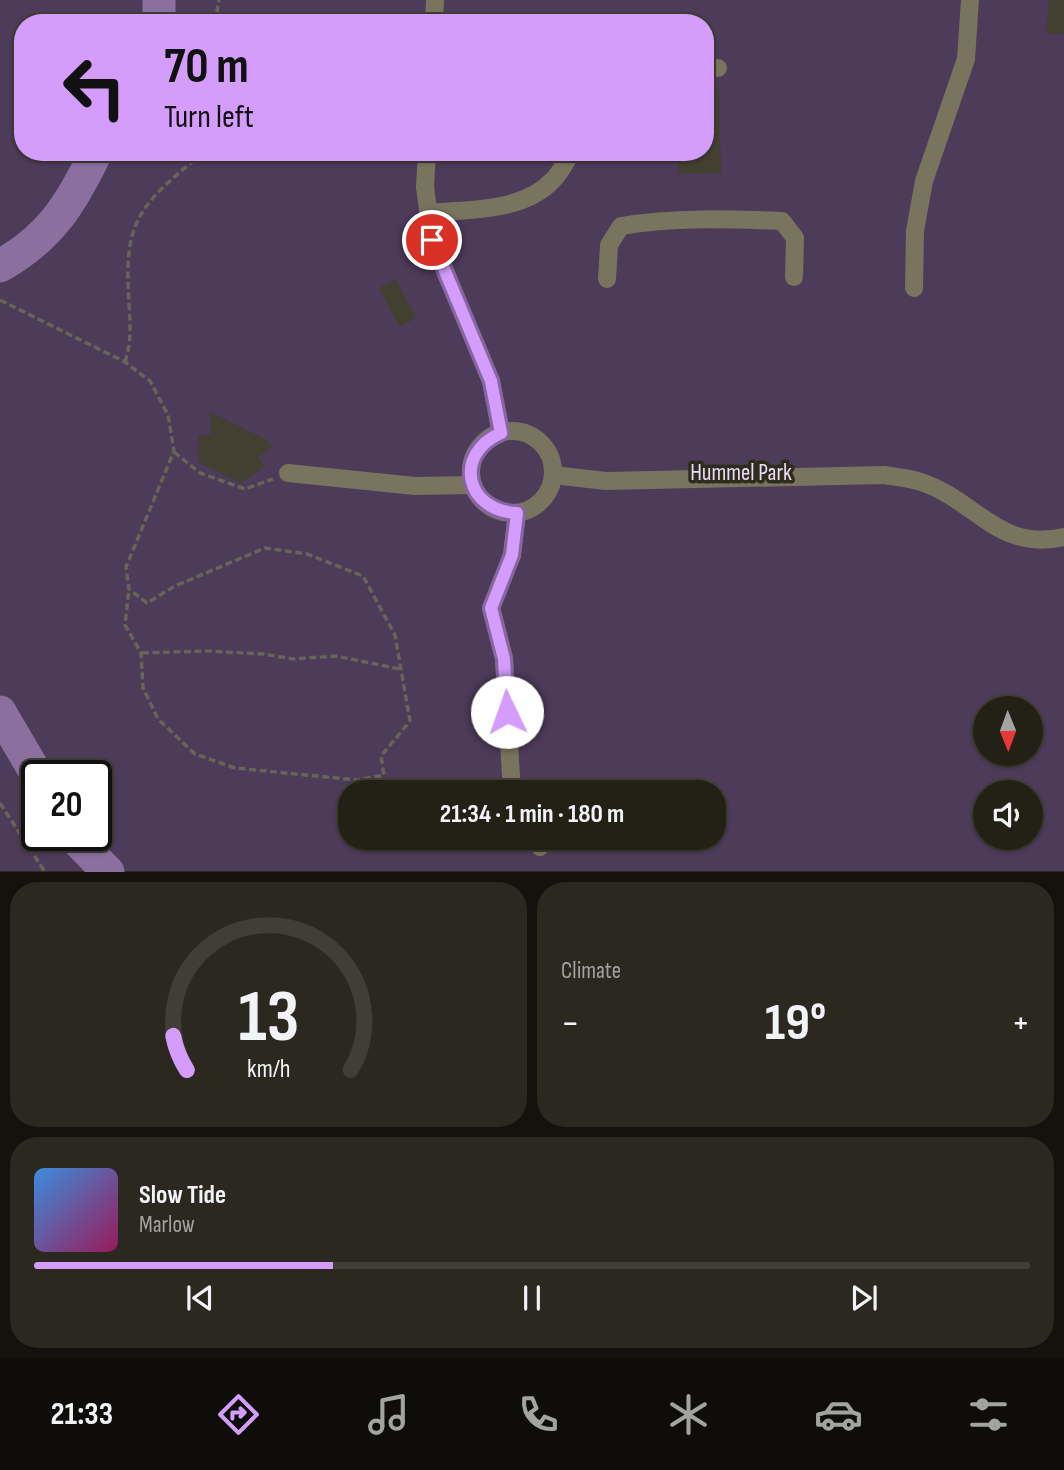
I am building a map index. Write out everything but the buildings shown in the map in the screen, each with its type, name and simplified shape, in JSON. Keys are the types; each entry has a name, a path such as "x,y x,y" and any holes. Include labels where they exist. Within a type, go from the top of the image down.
{"lane":[{"path":"914,282 915,231 923,181 967,59 970,0"},
{"path":"426,161 425,187 432,240 491,381 501,433"},
{"path":"429,214 500,206 529,198 553,180 566,161"},
{"path":"607,279 609,245 621,226 654,221 721,219 782,221 795,238 794,277"},
{"path":"501,433 527,434 538,440 552,462 550,489 542,500 530,509 517,513 489,507 479,498 472,485 473,458 480,447 501,433"},
{"path":"288,473 415,486 472,485"},
{"path":"553,475 606,481 884,475 922,482 996,527 1027,541 1064,537"},
{"path":"511,780 504,659 491,608 512,555 517,513"}],"path":[{"path":"125,362 132,340 128,260 136,221 157,191 192,161"},
{"path":"0,300 125,362 150,381 168,415 174,451 144,530 126,567 128,589 125,625 141,653 144,688 158,719 195,754 235,768 357,780 384,775 381,756 410,721 395,635 363,576 307,554 265,548 175,586 147,603 128,589"},
{"path":"174,451 200,473 246,489 288,473"},
{"path":"141,653 206,651 264,654 293,659 336,656 400,669"},
{"path":"0,803 45,872"}],"green space":[{"name":"Hummel Park","path":"0,0 1064,0 1064,871 0,871"}],"waterway":[{"path":"159,0 159,14"},
{"path":"0,266 33,243 58,218 92,161"},
{"path":"0,712 28,760"},
{"path":"88,851 108,872"}],"route":[{"path":"432,240 491,381 501,433 489,438 473,458 472,485 479,498 489,507 517,513 512,555 491,608 504,659 507,712"}]}
